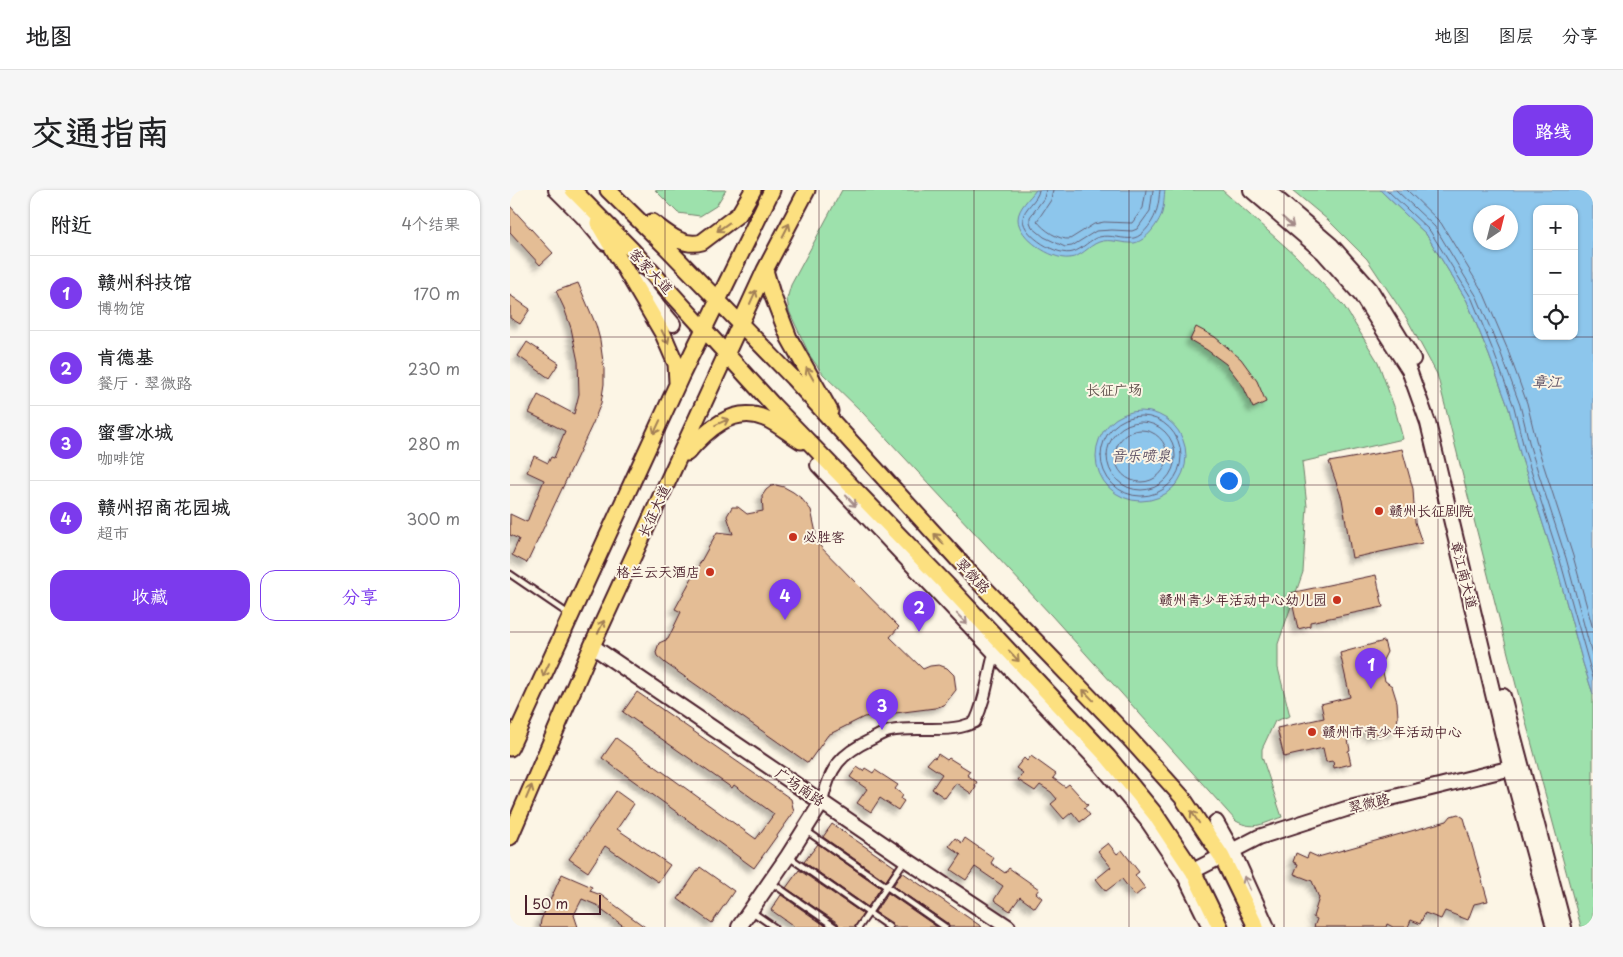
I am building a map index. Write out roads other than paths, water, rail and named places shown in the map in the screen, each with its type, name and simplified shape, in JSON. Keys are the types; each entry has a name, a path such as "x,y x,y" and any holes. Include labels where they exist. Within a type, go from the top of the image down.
{"main road":[{"name":"客家大道","path":"573,190 727,354"},
{"path":"608,190 673,237 695,244 702,242 739,214 753,190"},
{"name":"客家大道","path":"608,190 718,300"},
{"path":"759,190 759,214"},
{"path":"510,748 678,383 772,190"},
{"name":"长征大道","path":"510,836 592,646 765,270 807,190"},
{"path":"587,204 617,258 644,299 670,348 676,364 678,383"},
{"path":"765,270 788,338 842,432"},
{"name":"翠微路","path":"718,300 793,378 972,575 1129,738 1182,798 1227,854"},
{"name":"翠微路","path":"727,354 821,461 997,646 1108,757 1155,814 1193,871"},
{"path":"675,467 713,426 744,414 765,418 821,461"},
{"path":"1227,854 1256,927"},
{"path":"1193,871 1220,927"}],"street":[{"path":"556,190 583,216 673,324"},
{"name":"章江南大道","path":"1251,190 1324,253 1362,295 1409,370 1428,423 1516,767 1564,927"},
{"name":"章江南大道","path":"1268,190 1330,245 1370,289 1418,367 1436,420 1554,927"},
{"name":"广场南路","path":"592,646 1008,927"},
{"path":"739,927 788,856 822,802 826,782 847,752 889,731 915,728 960,727 975,722 987,691 997,646"},
{"path":"997,646 1147,820 1185,876 1210,927"},
{"name":"翠微路","path":"1193,871 1259,837 1346,809 1516,767"},
{"path":"1216,822 1227,854 1267,927"}],"lane":[{"path":"510,574 570,616"},
{"path":"804,830 945,927"},
{"path":"788,856 889,927"},
{"path":"859,927 905,859"},
{"path":"770,882 835,927"},
{"path":"750,911 774,927"}],"water":[{"path":"1036,190 1165,190 1162,213 1155,227 1143,239 1134,243 1103,241 1078,256 1062,258 1045,252 1030,240 1019,226 1020,211"},
{"name":"章江","path":"1380,190 1593,190 1593,694 1555,561 1520,453 1509,409 1467,301 1426,234"},
{"name":"音乐喷泉","path":"1141,411 1158,414 1173,424 1183,439 1186,456 1183,473 1173,488 1158,498 1141,501 1124,498 1109,488 1099,473 1096,456 1099,439 1109,424 1124,414"}],"place":[{"name":"赣州长征剧院","path":"1379,511"},
{"name":"必胜客","path":"793,537"},
{"name":"格兰云天酒店","path":"710,572"},
{"name":"赣州青少年活动中心幼儿园","path":"1337,600"},
{"name":"赣州招商花园城","path":"785,620"},
{"name":"肯德基","path":"919,632"},
{"name":"赣州科技馆","path":"1371,689"},
{"name":"蜜雪冰城","path":"882,730"},
{"name":"赣州市青少年活动中心","path":"1312,732"}],"park label":[{"name":"长征广场","path":"1114,390"}]}
